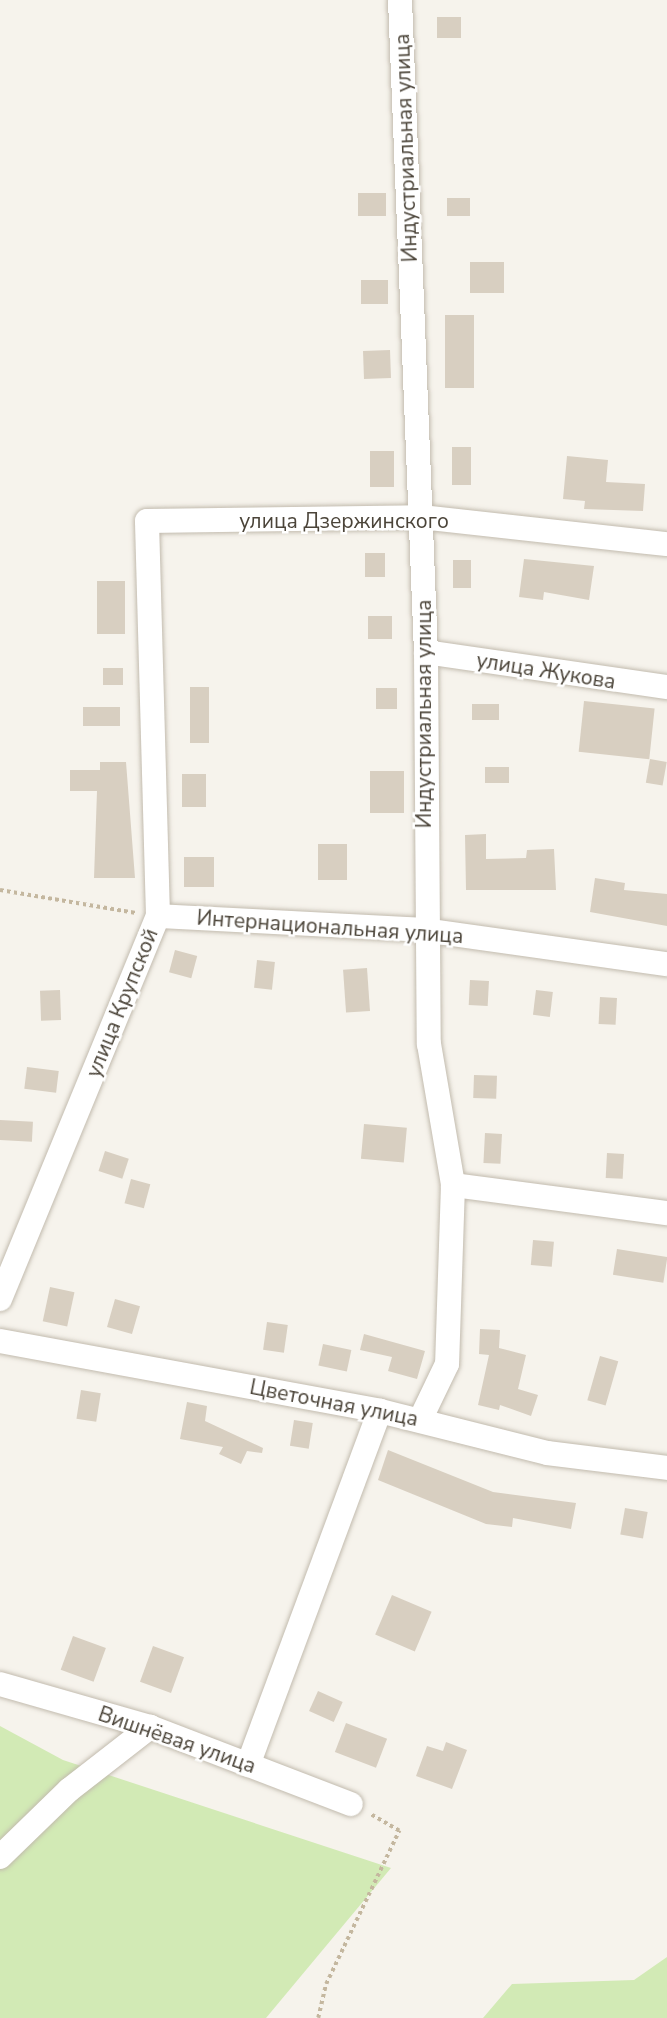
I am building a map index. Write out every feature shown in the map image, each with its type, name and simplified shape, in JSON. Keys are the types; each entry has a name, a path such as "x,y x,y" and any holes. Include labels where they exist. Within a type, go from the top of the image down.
{"street":[{"name":"Индустриальная улица","path":"400,0 426,652 424,930 429,1044 453,1185 447,1364 420,1420"},
{"name":"улица Дзержинского","path":"147,522 421,517 667,544"},
{"name":"улица Крупской","path":"0,1299 158,916 147,522"},
{"name":"улица Жукова","path":"426,652 667,687"},
{"name":"Интернациональная улица","path":"158,916 424,930 667,964"},
{"path":"453,1185 667,1213"},
{"name":"Цветочная улица","path":"0,1341 380,1411 547,1453 667,1468"},
{"path":"248,1765 380,1411"},
{"name":"Вишнёвая улица","path":"0,1684 150,1727 351,1804"},
{"path":"0,1857 69,1790 150,1727"}],"path":[{"path":"0,890 158,916"},
{"path":"318,2018 326,1984 399,1830 351,1804"}],"green space":[{"path":"0,1726 63,1760 391,1868 266,2018 0,2018"},
{"path":"667,1957 667,2018 483,2018 512,1984 634,1980"}],"building":[{"path":"437,17 461,17 461,38 437,38"},
{"path":"358,193 386,193 386,216 358,216"},
{"path":"447,198 470,198 470,216 447,216"},
{"path":"470,262 504,262 504,293 470,293"},
{"path":"361,280 388,280 388,304 361,304"},
{"path":"445,315 474,315 474,388 445,388"},
{"path":"390,350 391,378 364,379 363,351"},
{"path":"452,447 471,447 471,485 452,485"},
{"path":"370,451 394,451 394,487 370,487"},
{"path":"567,456 608,460 606,482 645,484 643,511 584,509 585,501 563,499"},
{"path":"365,553 385,553 385,577 365,577"},
{"path":"524,559 594,566 589,600 544,592 543,600 519,597"},
{"path":"453,560 471,560 471,588 453,588"},
{"path":"97,581 125,581 125,634 97,634"},
{"path":"368,616 392,616 392,639 368,639"},
{"path":"103,668 123,668 123,685 103,685"},
{"path":"190,687 209,687 209,743 190,743"},
{"path":"376,688 397,688 397,709 376,709"},
{"path":"584,701 655,708 649,759 579,752"},
{"path":"472,704 499,704 499,720 472,720"},
{"path":"83,707 120,707 120,726 83,726"},
{"path":"650,759 667,762 663,786 646,783"},
{"path":"100,762 126,762 135,878 94,878 97,791 70,791 70,770 100,770"},
{"path":"485,767 509,767 509,783 485,783"},
{"path":"370,771 404,771 404,813 370,813"},
{"path":"182,774 206,774 206,807 182,807"},
{"path":"486,834 486,859 526,858 527,850 554,849 556,890 466,890 465,835"},
{"path":"318,844 347,844 347,880 318,880"},
{"path":"184,857 214,857 214,887 184,887"},
{"path":"595,878 625,883 624,890 667,894 667,926 590,912"},
{"path":"175,950 197,956 191,978 169,972"},
{"path":"257,960 275,962 272,990 254,988"},
{"path":"367,968 370,1011 346,1013 343,970"},
{"path":"470,980 489,981 488,1006 469,1005"},
{"path":"60,990 61,1020 41,1021 40,991"},
{"path":"536,990 553,992 550,1017 533,1015"},
{"path":"600,997 617,998 616,1025 599,1024"},
{"path":"27,1067 59,1071 56,1093 24,1089"},
{"path":"474,1075 497,1076 496,1099 473,1098"},
{"path":"0,1120 33,1122 32,1142 0,1140"},
{"path":"364,1124 407,1128 404,1163 361,1159"},
{"path":"485,1133 502,1134 500,1164 483,1163"},
{"path":"105,1151 129,1159 122,1179 99,1171"},
{"path":"607,1153 624,1154 623,1179 606,1178"},
{"path":"131,1179 150,1184 144,1208 125,1203"},
{"path":"533,1240 554,1242 552,1267 531,1265"},
{"path":"617,1249 667,1257 663,1283 613,1275"},
{"path":"50,1287 74,1292 67,1326 43,1321"},
{"path":"115,1299 140,1306 132,1334 107,1327"},
{"path":"267,1322 288,1325 284,1353 263,1350"},
{"path":"480,1329 500,1330 499,1348 526,1355 518,1389 538,1395 531,1416 500,1405 499,1410 478,1405 489,1355 479,1354"},
{"path":"364,1334 425,1351 417,1379 388,1371 392,1357 360,1350"},
{"path":"323,1344 351,1350 347,1372 318,1366"},
{"path":"600,1356 618,1361 606,1405 587,1400"},
{"path":"81,1390 101,1393 96,1422 76,1419"},
{"path":"187,1402 207,1406 205,1421 263,1448 262,1453 247,1451 241,1464 219,1454 223,1447 180,1439"},
{"path":"294,1420 313,1423 309,1449 290,1446"},
{"path":"388,1450 493,1492 576,1503 571,1529 513,1518 512,1527 486,1524 378,1480"},
{"path":"625,1508 648,1512 643,1539 620,1535"},
{"path":"392,1595 432,1612 415,1651 375,1635"},
{"path":"73,1636 106,1648 94,1682 61,1670"},
{"path":"153,1646 184,1657 171,1693 140,1682"},
{"path":"318,1691 343,1702 334,1722 309,1711"},
{"path":"346,1723 387,1739 376,1768 335,1752"},
{"path":"446,1742 467,1750 452,1789 416,1776 427,1746 443,1751"}]}
